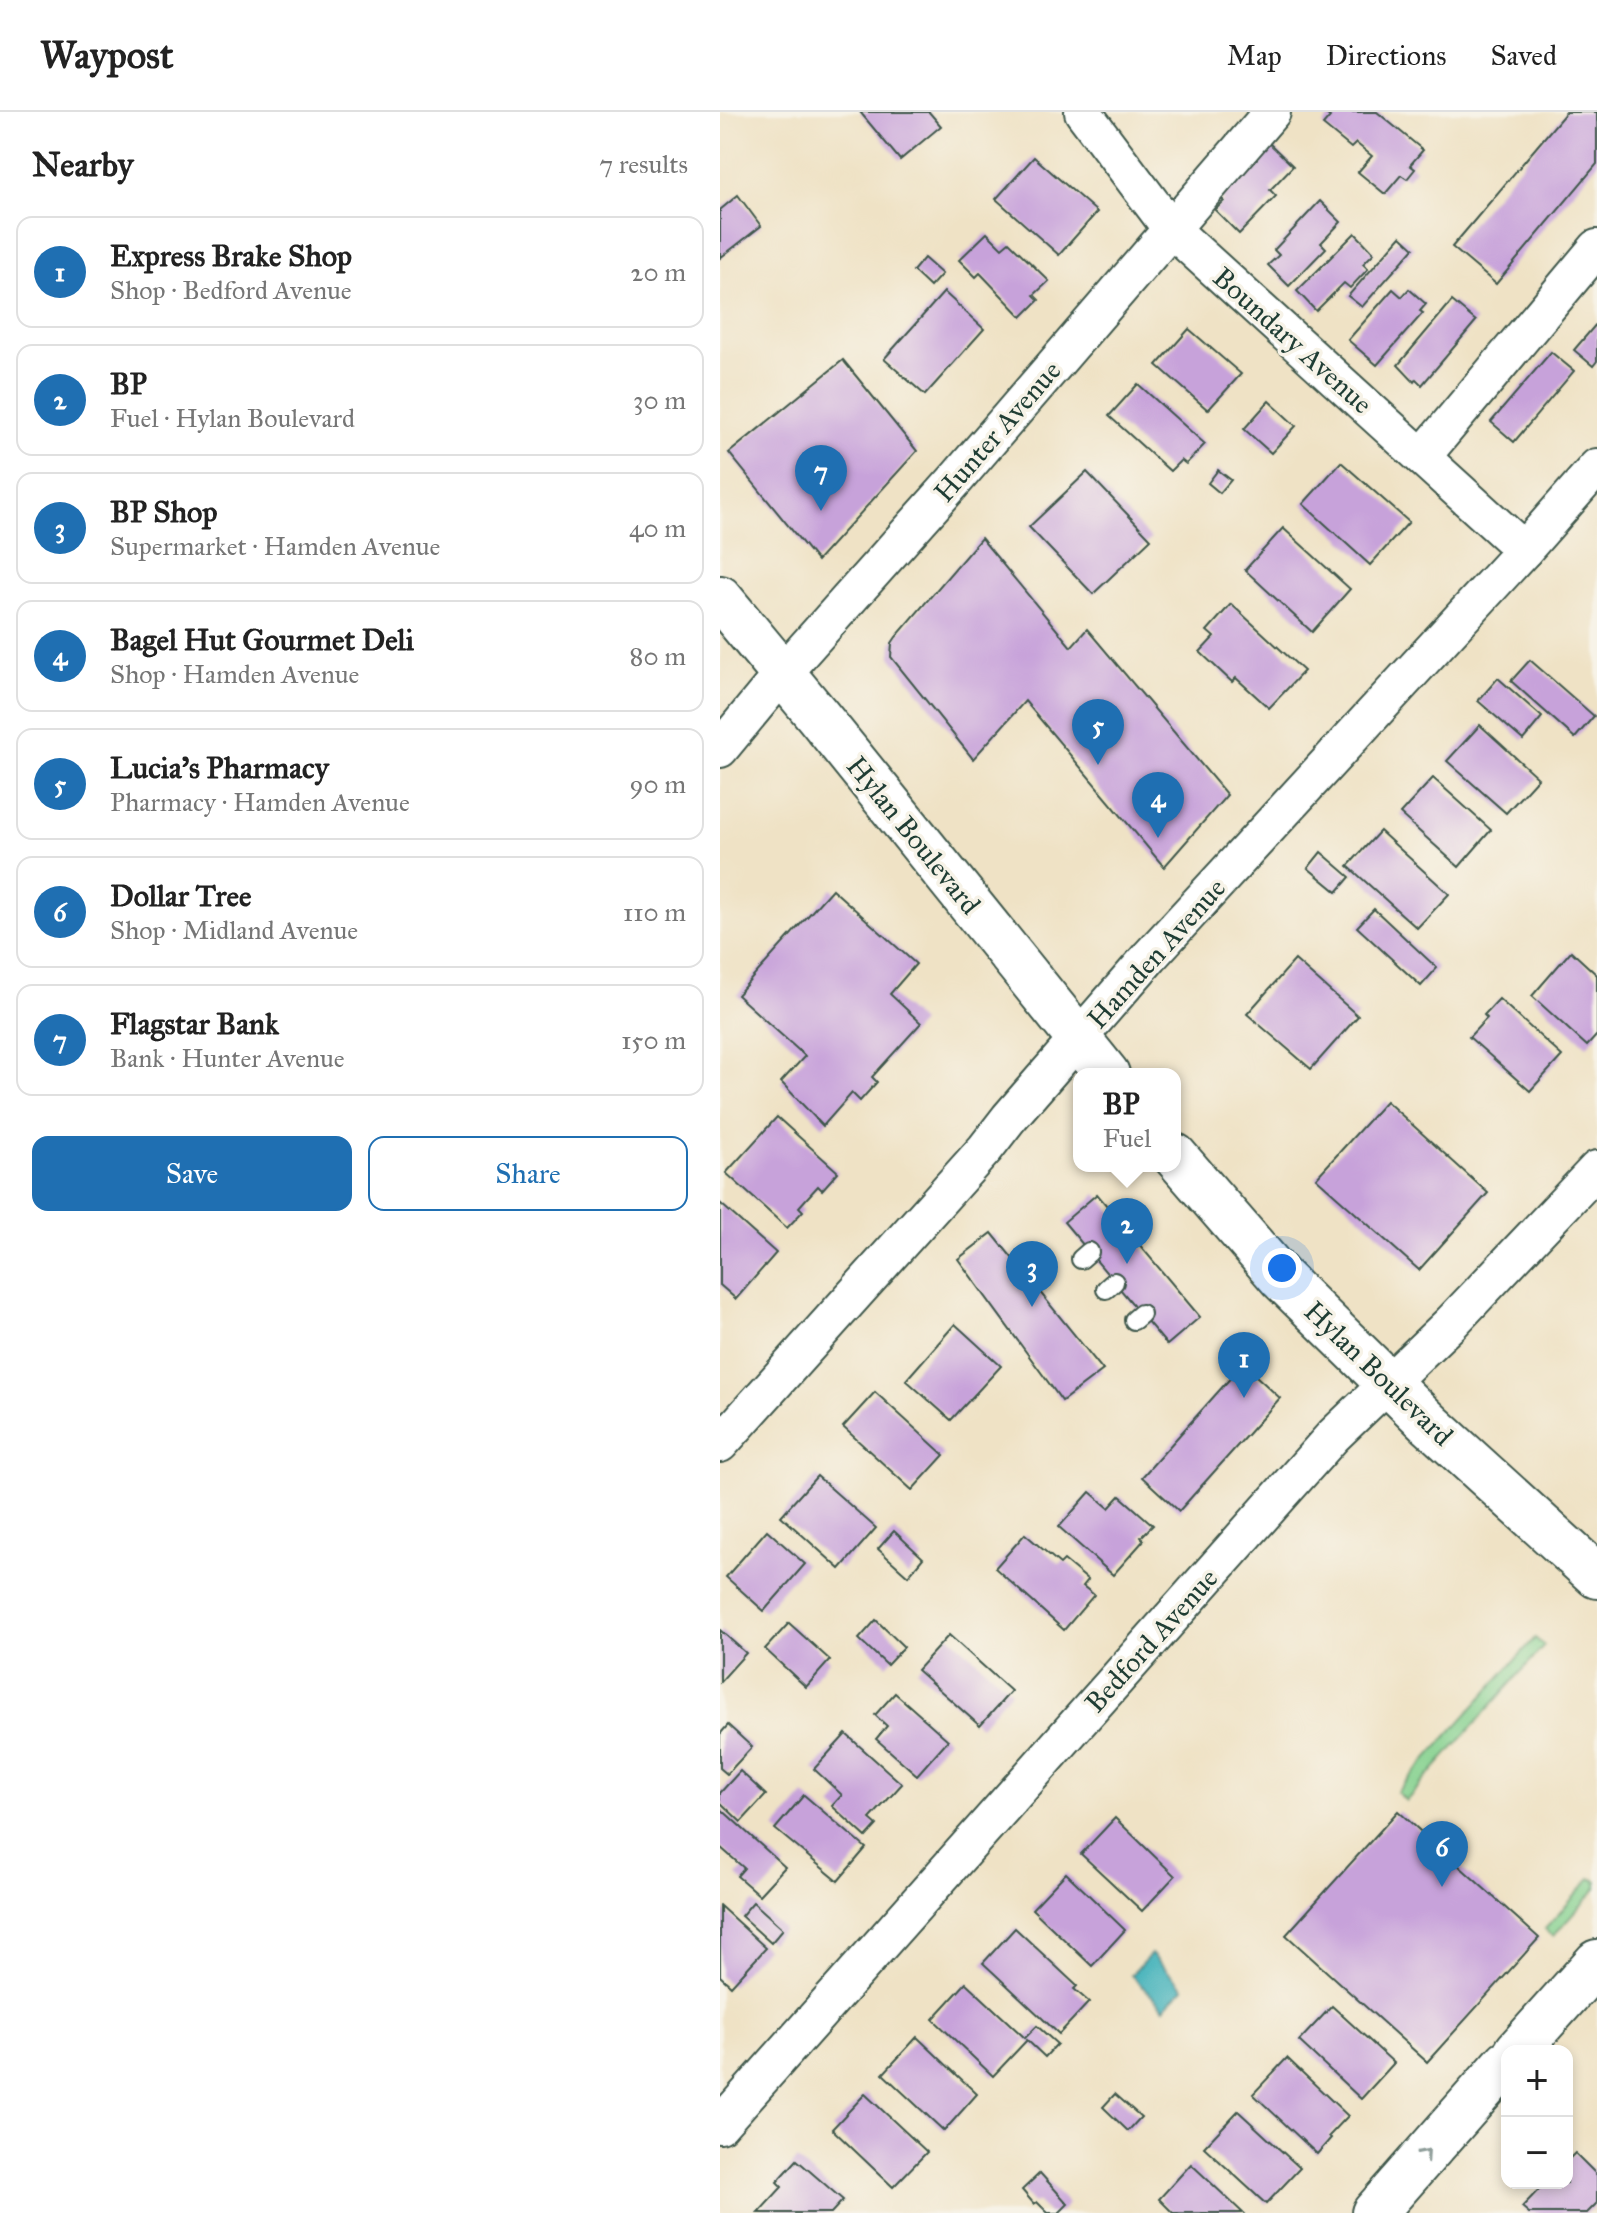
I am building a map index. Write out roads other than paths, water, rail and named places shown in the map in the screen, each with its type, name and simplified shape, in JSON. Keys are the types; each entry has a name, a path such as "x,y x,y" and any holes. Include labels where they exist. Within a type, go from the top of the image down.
{"main road":[{"name":"Hylan Boulevard","path":"720,598 1102,1068"},
{"name":"Hylan Boulevard","path":"1181,1163 1281,1278 1441,1434 1597,1576"},
{"path":"1522,2045 1597,1962"},
{"path":"1374,2213 1501,2069"}],"street":[{"name":"Boundary Avenue","path":"1083,112 1171,229 1524,550"},
{"name":"Hunter Avenue","path":"720,749 1272,112"},
{"path":"1422,457 1597,248"},
{"name":"Hamden Avenue","path":"720,1444 985,1149 1150,956 1597,467"},
{"name":"Bedford Avenue","path":"720,2125 1333,1436 1451,1323 1597,1169"}],"water":[{"path":"1151,1954 1184,1988 1164,2008 1131,1975"}],"place":[{"name":"Flagstar Bank","path":"821,511"},
{"name":"Lucia's Pharmacy","path":"1098,765"},
{"name":"Bagel Hut Gourmet Deli","path":"1158,838"},
{"name":"BP","path":"1127,1264"},
{"name":"BP Shop","path":"1032,1307"},
{"name":"Express Brake Shop","path":"1244,1398"},
{"name":"Dollar Tree","path":"1442,1887"}]}
